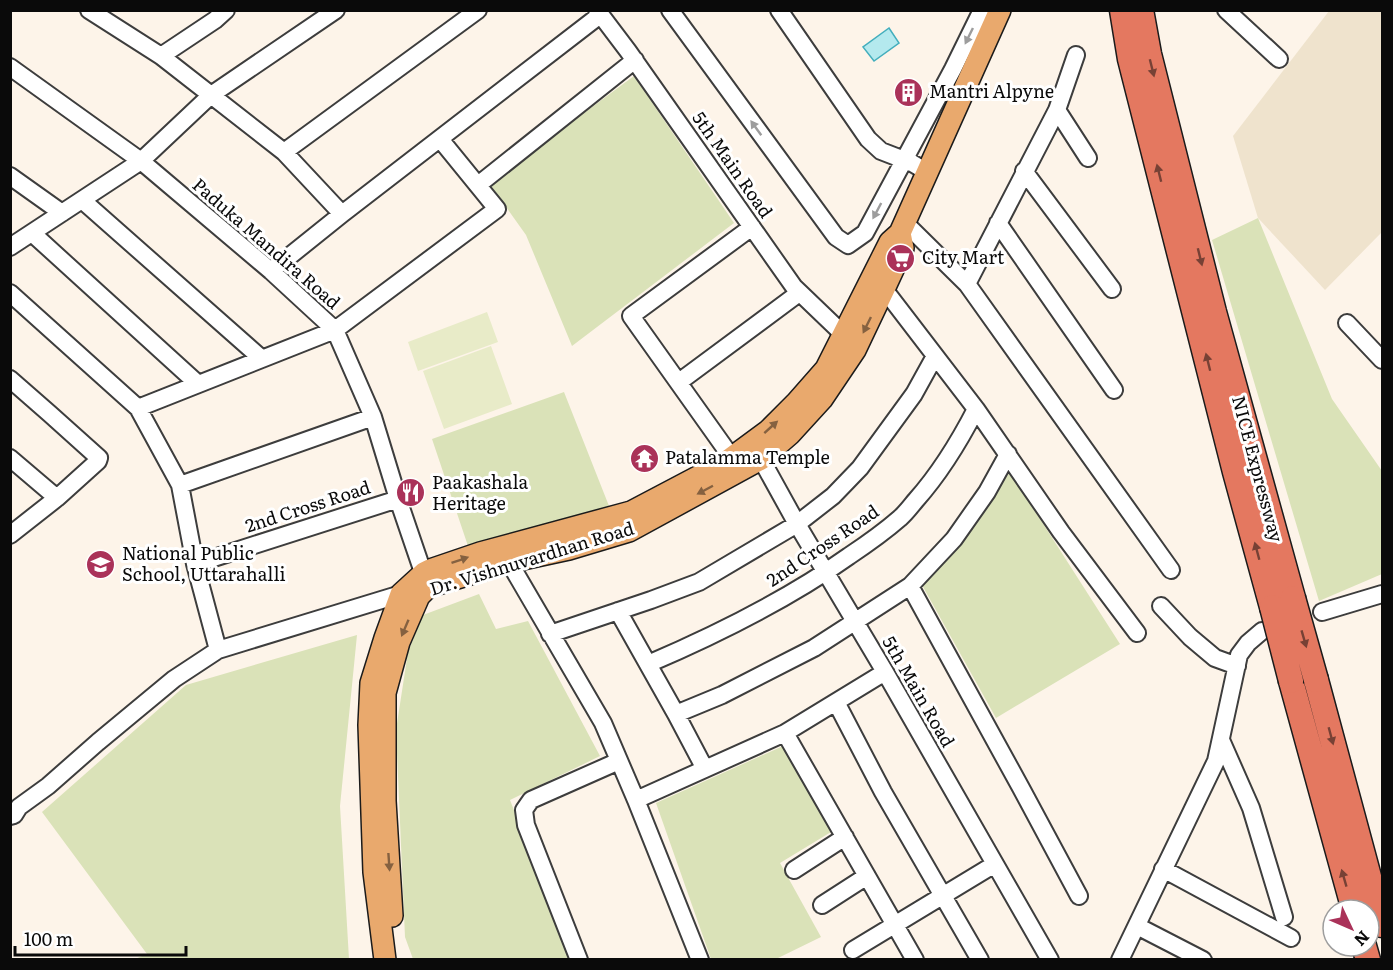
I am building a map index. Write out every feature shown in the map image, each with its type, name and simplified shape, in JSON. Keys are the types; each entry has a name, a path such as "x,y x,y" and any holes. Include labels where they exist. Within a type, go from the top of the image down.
{"highway":[{"name":"NICE Expressway","path":"1122,10 1130,59 1282,603 1316,680 1383,925"},
{"name":"NICE Expressway","path":"1141,10 1149,54 1214,312 1282,603 1291,681 1351,898"}],"main road":[{"name":"Dr. Vishnuvardhan Road","path":"395,960 385,801 385,693 399,642 418,588 480,553 631,512 732,458 756,451 768,431 826,369 890,242 902,228 927,172 965,64 1000,10"},
{"name":"Dr. Vishnuvardhan Road","path":"418,588 629,531 756,451 790,434 822,399 855,350 903,248 902,228"},
{"path":"385,960 374,872 369,725 371,683 385,638 418,588"}],"street":[{"path":"89,10 161,56 284,152 342,214"},
{"path":"10,248 141,161 211,95 336,10"},
{"path":"284,152 478,10"},
{"path":"670,10 836,237 848,245 865,233 904,159 965,64 982,10"},
{"path":"779,10 868,139 881,151 904,159 927,172"},
{"path":"1226,10 1279,59"},
{"path":"271,271 599,13"},
{"name":"5th Main Road","path":"599,13 635,60 799,293 843,334"},
{"path":"161,56 214,14"},
{"path":"967,284 1057,110 1076,55"},
{"path":"478,185 635,60"},
{"name":"Paduka Mandira Road","path":"10,67 141,161 271,271 335,330 373,417 399,499 418,588"},
{"path":"1057,110 1088,158"},
{"path":"138,408 335,330 497,209 440,139"},
{"path":"1024,171 1112,289"},
{"path":"10,176 62,213"},
{"path":"82,200 262,359"},
{"path":"998,222 1114,390"},
{"path":"732,458 631,316 752,227"},
{"path":"902,228 967,284 1171,570"},
{"path":"32,233 198,384"},
{"path":"884,289 976,409 1061,532 1137,633"},
{"path":"10,293 138,408 180,485 195,564 218,650"},
{"path":"679,382 799,293"},
{"path":"1347,322 1383,360"},
{"path":"550,634 699,582 797,524 833,496 860,468 914,394 935,356"},
{"path":"10,380 99,458 57,498 10,535"},
{"name":"2nd Cross Road","path":"648,664 694,645 786,597 826,572 902,516 926,489 959,442 976,409"},
{"path":"180,485 373,417"},
{"name":"5th Main Road","path":"756,451 1050,960"},
{"path":"676,714 722,695 814,648 910,586 954,539 987,492 1008,454"},
{"path":"10,458 57,498"},
{"name":"2nd Cross Road","path":"195,564 399,499"},
{"path":"509,562 603,723 700,960"},
{"path":"910,586 1079,897"},
{"path":"13,810 48,786 174,679 218,650 418,588"},
{"path":"1322,612 1383,594"},
{"path":"1161,606 1190,637 1215,658 1236,666"},
{"path":"618,610 705,769"},
{"path":"1120,960 1216,761 1239,655 1262,630"},
{"path":"636,800 785,733 885,672"},
{"path":"836,702 883,792 980,960"},
{"path":"785,733 915,960"},
{"path":"1221,740 1251,808 1284,917"},
{"path":"579,960 526,825 524,810 531,800 619,761"},
{"path":"794,870 845,837"},
{"path":"853,950 995,864"},
{"path":"1163,869 1291,938"},
{"path":"822,905 867,876"},
{"path":"1137,926 1203,960"}],"shaded area":[{"path":"1329,11 1382,11 1382,232 1325,290 1258,218 1233,136"}],"green space":[{"path":"634,76 734,223 572,346 526,235 489,183"},
{"path":"1258,218 1332,399 1382,471 1382,574 1319,601 1212,240"},
{"path":"487,312 498,342 418,371 408,342"},
{"path":"491,346 512,404 444,429 423,371"},
{"path":"564,392 609,506 468,546 432,439"},
{"path":"1010,472 1120,644 996,718 922,585"},
{"path":"479,594 496,629 528,621 600,756 510,800 572,959 413,959 405,937 396,730 408,652 423,615"},
{"path":"357,635 340,806 349,959 135,959 147,954 42,812 186,685"},
{"path":"783,746 831,832 780,863 821,937 776,959 711,959 656,803"}],"water":[{"path":"889,28 899,43 874,61 863,47"}],"place":[{"name":"Mantri Alpyne","path":"908,92"},
{"name":"City Mart","path":"901,258"},
{"name":"Patalamma Temple","path":"644,458"},
{"name":"Paakashala Heritage","path":"411,493"},
{"name":"National Public School, Uttarahalli","path":"101,564"}]}
